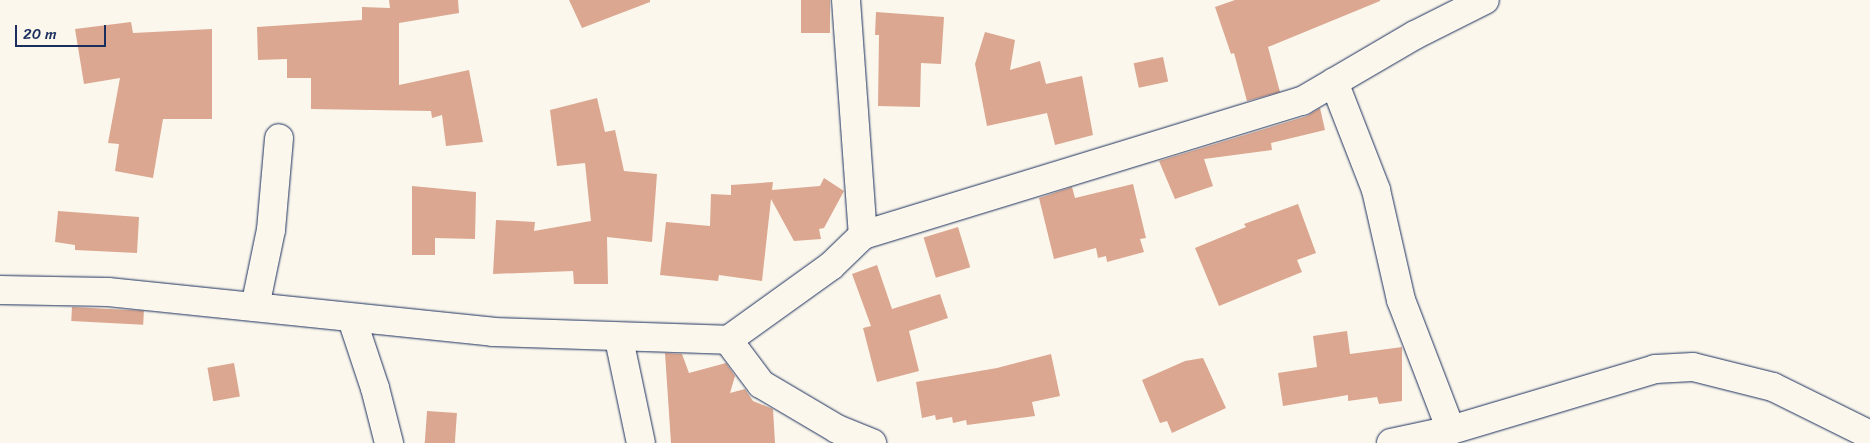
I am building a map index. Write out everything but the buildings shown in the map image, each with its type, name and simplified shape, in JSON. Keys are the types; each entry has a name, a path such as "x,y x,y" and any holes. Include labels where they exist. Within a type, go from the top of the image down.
{"street":[{"path":"846,0 863,235"},
{"path":"0,290 108,292 352,319 619,339 728,340 831,266 863,235 1302,101 1415,35 1485,0"},
{"path":"1334,82 1376,190 1400,300 1451,430"},
{"path":"255,307 271,230 279,138"},
{"path":"352,319 376,388 389,443"},
{"path":"619,339 641,443"},
{"path":"728,340 761,384 837,429 872,443"},
{"path":"1391,443 1451,430 1655,369 1693,367 1773,387 1870,435"}]}
